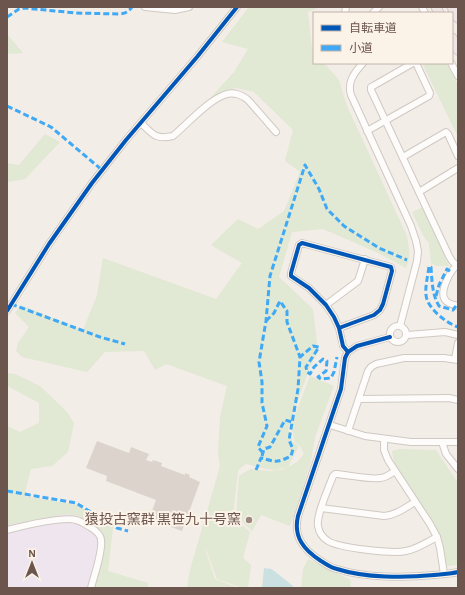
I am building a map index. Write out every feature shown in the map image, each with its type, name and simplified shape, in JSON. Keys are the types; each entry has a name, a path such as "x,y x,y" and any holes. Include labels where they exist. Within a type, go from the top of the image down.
{"highway":[{"path":"452,7 458,18"},
{"path":"453,40 458,50"}],"street":[{"path":"145,7 175,10 189,7"},
{"path":"7,311 66,218 92,183 237,7"},
{"path":"359,64 351,79 350,92 411,226 418,251 400,326"},
{"path":"411,64 371,87 371,92 403,157 448,256 457,266 447,278 443,294 446,302 458,306"},
{"path":"367,131 429,96 430,92 416,64"},
{"path":"452,64 458,76"},
{"path":"141,123 158,137 165,138 173,136 213,102 224,95 237,94 245,97 276,132"},
{"path":"403,157 446,132 458,156"},
{"path":"418,192 458,168"},
{"path":"339,328 374,315 378,312 382,307 392,268 390,266 365,259 302,243 300,244 291,276 310,288 326,305 334,317 339,328 343,346 348,352"},
{"path":"326,305 358,280 365,259"},
{"path":"395,326 400,326 407,334 405,340 398,343 392,341 390,337 392,328 395,326"},
{"path":"407,334 445,332 458,335"},
{"path":"390,337 357,346 348,352 345,358 341,389 297,519 296,526 298,537 305,548 328,566 337,570 369,575 404,577 420,577 458,572"},
{"path":"348,431 368,371 372,367 376,364 404,358 444,358 456,360 458,343"},
{"path":"359,399 449,398 458,400"},
{"path":"330,425 365,436 384,439 411,442 458,442"},
{"path":"384,439 384,450 386,456 437,537 444,574"},
{"path":"442,442 446,454 458,469"},
{"path":"395,471 381,478 335,474 321,508 318,521 319,530 323,537 328,541 337,544 390,552 403,552 409,551 437,537"},
{"path":"321,508 390,516 415,502"},
{"path":"7,530 68,518 77,520 93,529 100,535 102,543 91,588"}],"shaded area":[{"path":"71,510 91,519 107,542 95,588 7,588 7,519"},
{"path":"264,568 273,570 295,588 262,588"}],"green space":[{"path":"249,7 320,7 308,12 313,50 313,64 325,64 339,80 347,106 407,236 409,256 406,268 376,252 323,229 292,232 279,277 313,309 318,351 309,370 288,429 293,442 299,446 288,467 297,462 304,454 300,446 294,441 293,432 290,428 310,376 334,386 315,437 311,461 290,526 261,515 252,531 236,516 239,476 250,469 269,471 281,470 287,467 276,470 246,464 238,470 233,517 250,532 243,558 251,565 248,588 241,588 217,579 205,547 215,579 238,588 187,588 190,570 220,466 218,452 220,417 227,386 166,364 155,370 144,351 105,352 87,372 22,357 16,351 18,343 29,327 15,313 21,305 83,330 97,295 103,258 216,299 242,263 211,245 238,219 258,229 284,211 300,172 285,161 293,130 254,92 236,88 222,91 201,108 234,72 248,49 222,42"},
{"path":"7,34 23,53 7,54"},
{"path":"422,64 447,64 458,85 458,137"},
{"path":"45,134 60,142 25,179 8,182 7,184 7,163 19,165"},
{"path":"423,207 449,266 436,266 431,263 429,243 424,237 412,212"},
{"path":"7,373 15,374 40,386 67,412 74,423 68,452 52,466 31,469 24,496 77,505 94,514 113,528 108,571 148,583 148,588 93,588 103,540 88,521 79,516 66,514 7,525 7,426 20,432 39,423 39,403 7,386"},
{"path":"399,449 436,450 458,483 457,565 447,566 441,537 394,462 392,451"},
{"path":"308,559 351,580 350,588 301,588 303,569"}],"building":[{"path":"97,441 129,453 131,447 149,454 146,460 152,462 153,460 162,463 161,466 185,475 185,473 190,475 189,477 200,482 182,531 149,519 156,500 106,481 107,476 86,468"}],"marked path":[{"path":"7,17 19,9 25,8 76,13 123,14 132,7"},
{"path":"7,106 51,127 102,170"},
{"path":"263,453 258,447 267,426 262,403 262,382 259,362 266,321 270,276 305,165 319,189 327,209 344,226 379,248 407,260"},
{"path":"456,306 453,310 439,306 434,292 431,267 429,266 426,288 427,300 433,310 448,322 458,327"},
{"path":"436,296 439,285 447,269 451,272"},
{"path":"266,321 274,313 280,301 287,311 287,322 300,357"},
{"path":"11,304 100,337 125,344"},
{"path":"256,470 261,458 276,461 283,460 291,456 293,449 289,440 298,389 300,357 313,346 319,347 306,367 307,372 310,374 314,367 323,359 327,361 326,371 318,377 321,379 331,378 334,372 337,357"},
{"path":"262,456 264,449 270,447 285,420 292,422"},
{"path":"7,491 76,503 117,528 128,531"}],"cycle path":[{"path":"7,311 49,244 92,183 237,7"},
{"path":"339,328 374,315 380,310 392,271 391,267 302,243 299,245 291,276 309,288 326,305 334,317 339,328 343,346 348,352"},
{"path":"390,337 357,346 348,352 345,358 341,389 298,516 297,530 299,537 301,542 315,557 331,567 348,572 372,576 398,577 449,574 458,572"}],"place":[{"name":"猿投古窯群 黒笹九十号窯","path":"249,520"}]}
